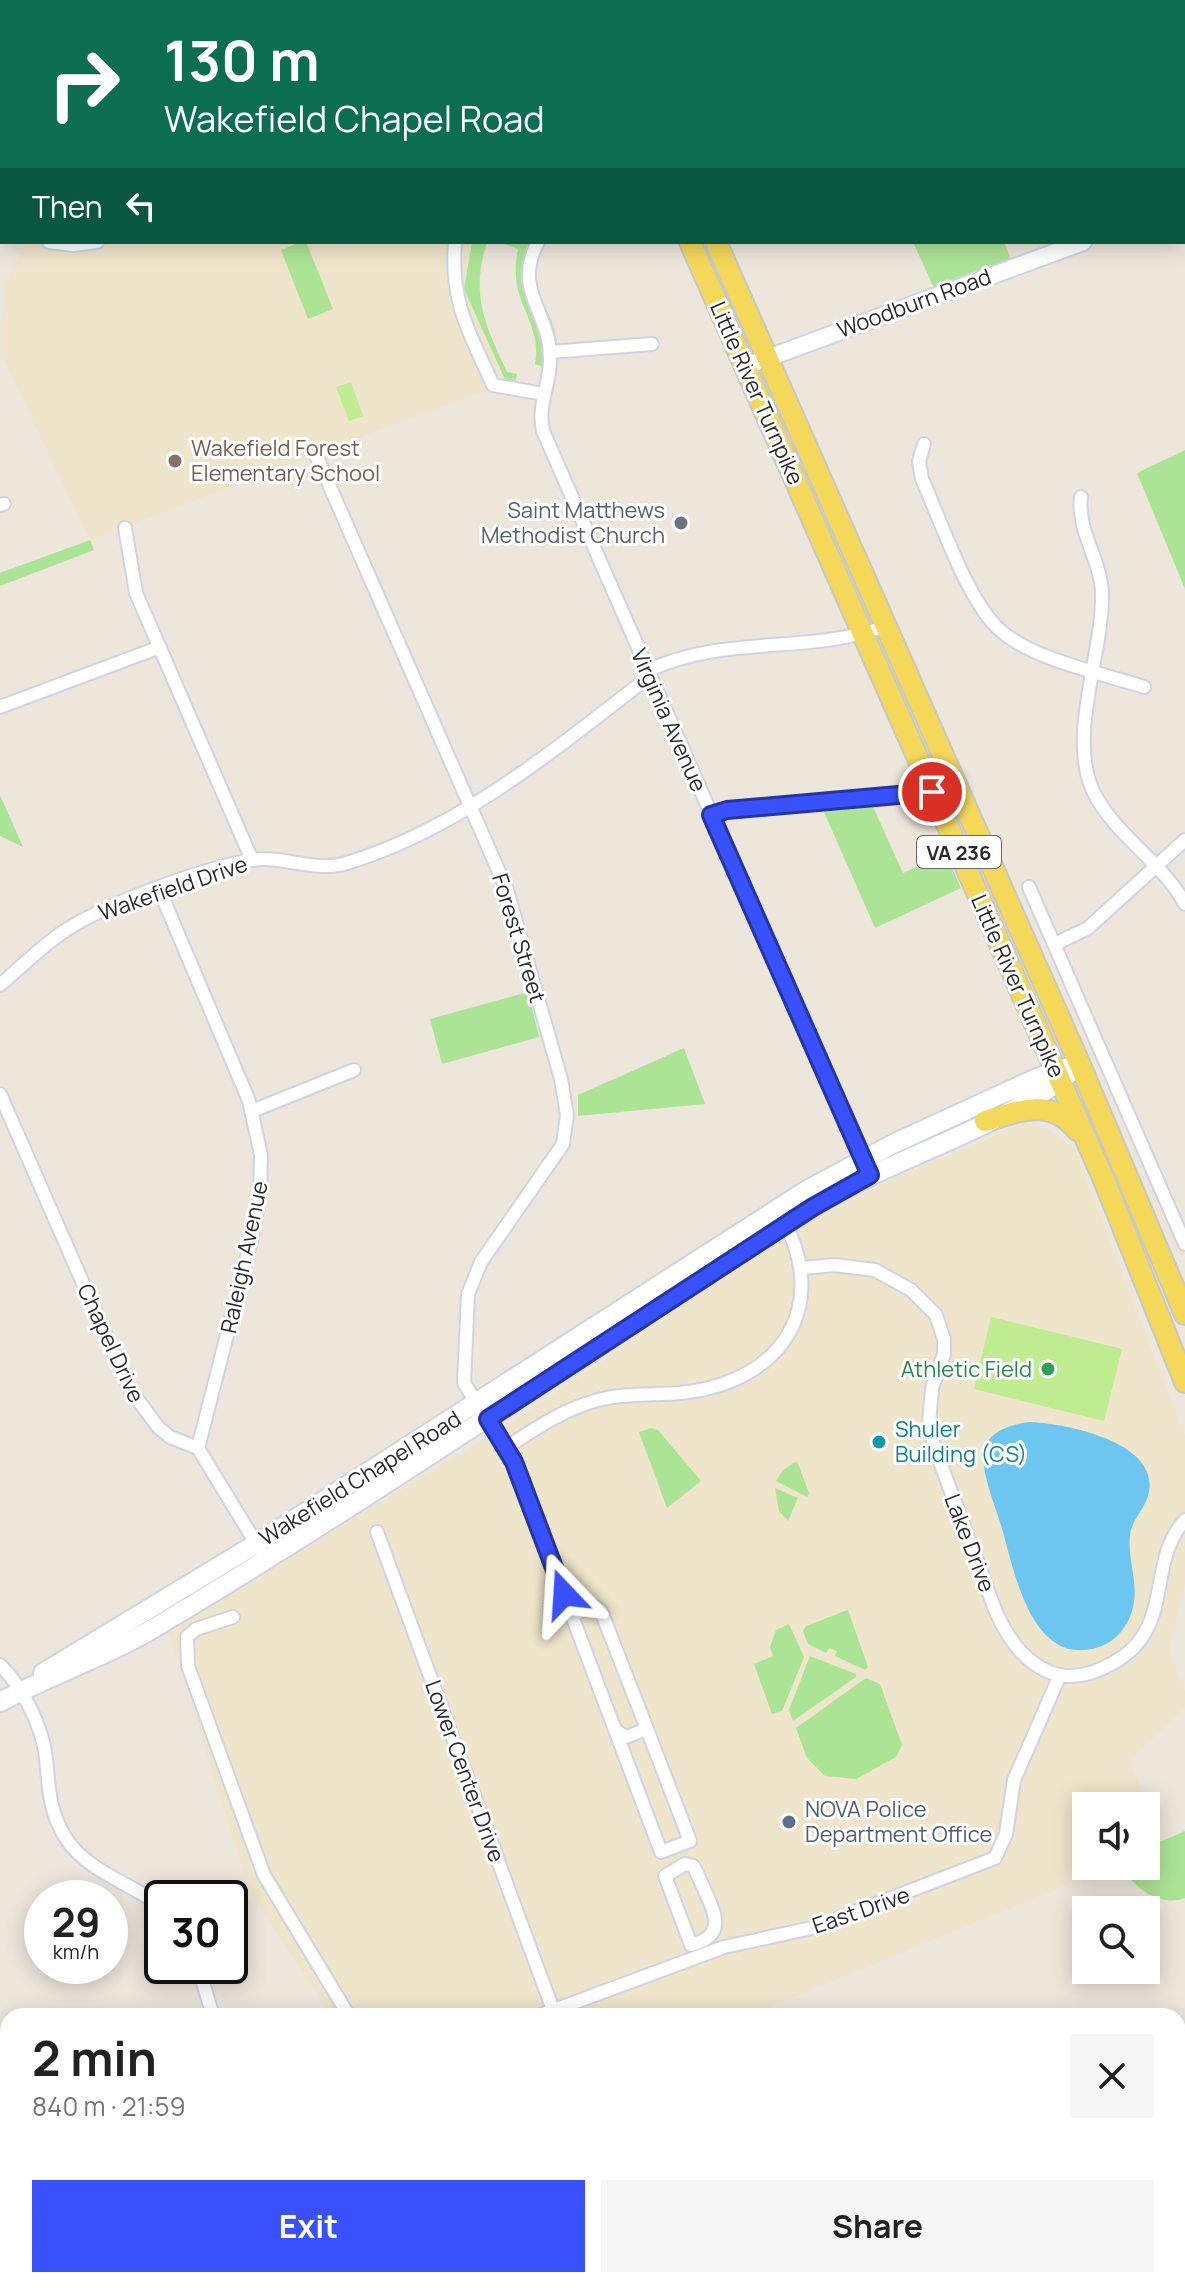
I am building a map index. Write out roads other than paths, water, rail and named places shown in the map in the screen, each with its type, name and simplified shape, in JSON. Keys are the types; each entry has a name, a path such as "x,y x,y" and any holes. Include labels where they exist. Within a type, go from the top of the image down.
{"main road":[{"name":"Little River Turnpike","path":"703,244 768,357 1080,1065 1185,1314"},
{"name":"Little River Turnpike","path":"703,244 746,366 1090,1150 1185,1382"},
{"name":"Wakefield Chapel Road","path":"0,1702 133,1640 260,1552 482,1412 782,1216 866,1167 1080,1065"},
{"name":"Wakefield Chapel Road","path":"866,1167 985,1121 1057,1076"},
{"path":"985,1121 1043,1108 1069,1121 1090,1150"}],"street":[{"path":"455,244 452,273 457,304 493,385 543,394"},
{"path":"537,244 529,263 529,288 550,352 652,344"},
{"name":"Woodburn Road","path":"746,366 1078,244"},
{"name":"Virginia Avenue","path":"550,352 540,407 543,431 866,1167"},
{"path":"924,444 919,461 922,479 972,591 990,620 1028,648 1144,687"},
{"name":"Forest Street","path":"316,455 515,910 561,1079 567,1115 558,1153 481,1262 472,1282 464,1383 507,1447 661,1852 690,1841 647,1729"},
{"path":"1081,497 1081,522 1097,564 1102,595 1084,742 1087,774 1107,813 1156,866 1185,904"},
{"path":"125,528 131,580 252,860"},
{"name":"Wakefield Drive","path":"0,985 75,924 159,889 252,860 320,867 348,863 471,807 648,674 709,649 864,634 886,626"},
{"path":"0,707 160,647"},
{"path":"711,815 727,810 932,792"},
{"path":"1055,944 1088,928 1185,840"},
{"path":"1029,887 1185,1244"},
{"name":"Raleigh Avenue","path":"159,889 252,1111 261,1155 260,1197 198,1448"},
{"name":"Wakefield Chapel Road","path":"1080,1065 1103,1054"},
{"path":"252,1111 354,1070"},
{"name":"Chapel Drive","path":"0,1094 129,1388 158,1427 170,1437 198,1448"},
{"path":"507,1447 578,1406 613,1396 709,1387 754,1367 780,1345 796,1322 803,1294 802,1268 782,1216"},
{"name":"Lake Drive","path":"802,1268 844,1265 875,1270 911,1290 936,1315 944,1339 944,1354 929,1405 934,1446 1005,1633 1028,1658 1060,1675"},
{"path":"198,1448 260,1552"},
{"path":"1060,1675 1086,1675 1105,1668 1143,1638 1160,1598 1165,1551 1185,1520"},
{"name":"Lower Center Drive","path":"377,1532 552,2008"},
{"path":"572,1614 596,1607 601,1611 647,1729 626,1737 616,1731"},
{"path":"233,1617 196,1629 187,1637 188,1666 264,1875 344,2008"},
{"path":"0,1665 21,1691 43,1744 52,1812 69,1842 95,1868 144,1897"},
{"name":"East Drive","path":"558,2008 693,1951 816,1927 995,1858 1006,1834 1014,1780 1060,1675"},
{"path":"715,1935 693,1951 665,1876 673,1868 685,1864 696,1870 716,1924 715,1935 724,1947"},
{"path":"203,1984 211,2008"}],"water":[{"path":"1029,1422 1063,1426 1105,1438 1139,1459 1148,1474 1148,1497 1130,1535 1135,1589 1133,1607 1121,1632 1099,1647 1076,1650 1058,1644 1043,1632 1021,1593 1014,1571 988,1485 983,1456 993,1435"}],"place":[{"name":"Wakefield Forest Elementary School","path":"175,461"},
{"name":"Saint Matthews Methodist Church","path":"681,523"},
{"name":"Athletic Field","path":"1048,1369"},
{"name":"Shuler Building (CS)","path":"879,1442"},
{"name":"NOVA Police Department Office","path":"789,1822"}]}
